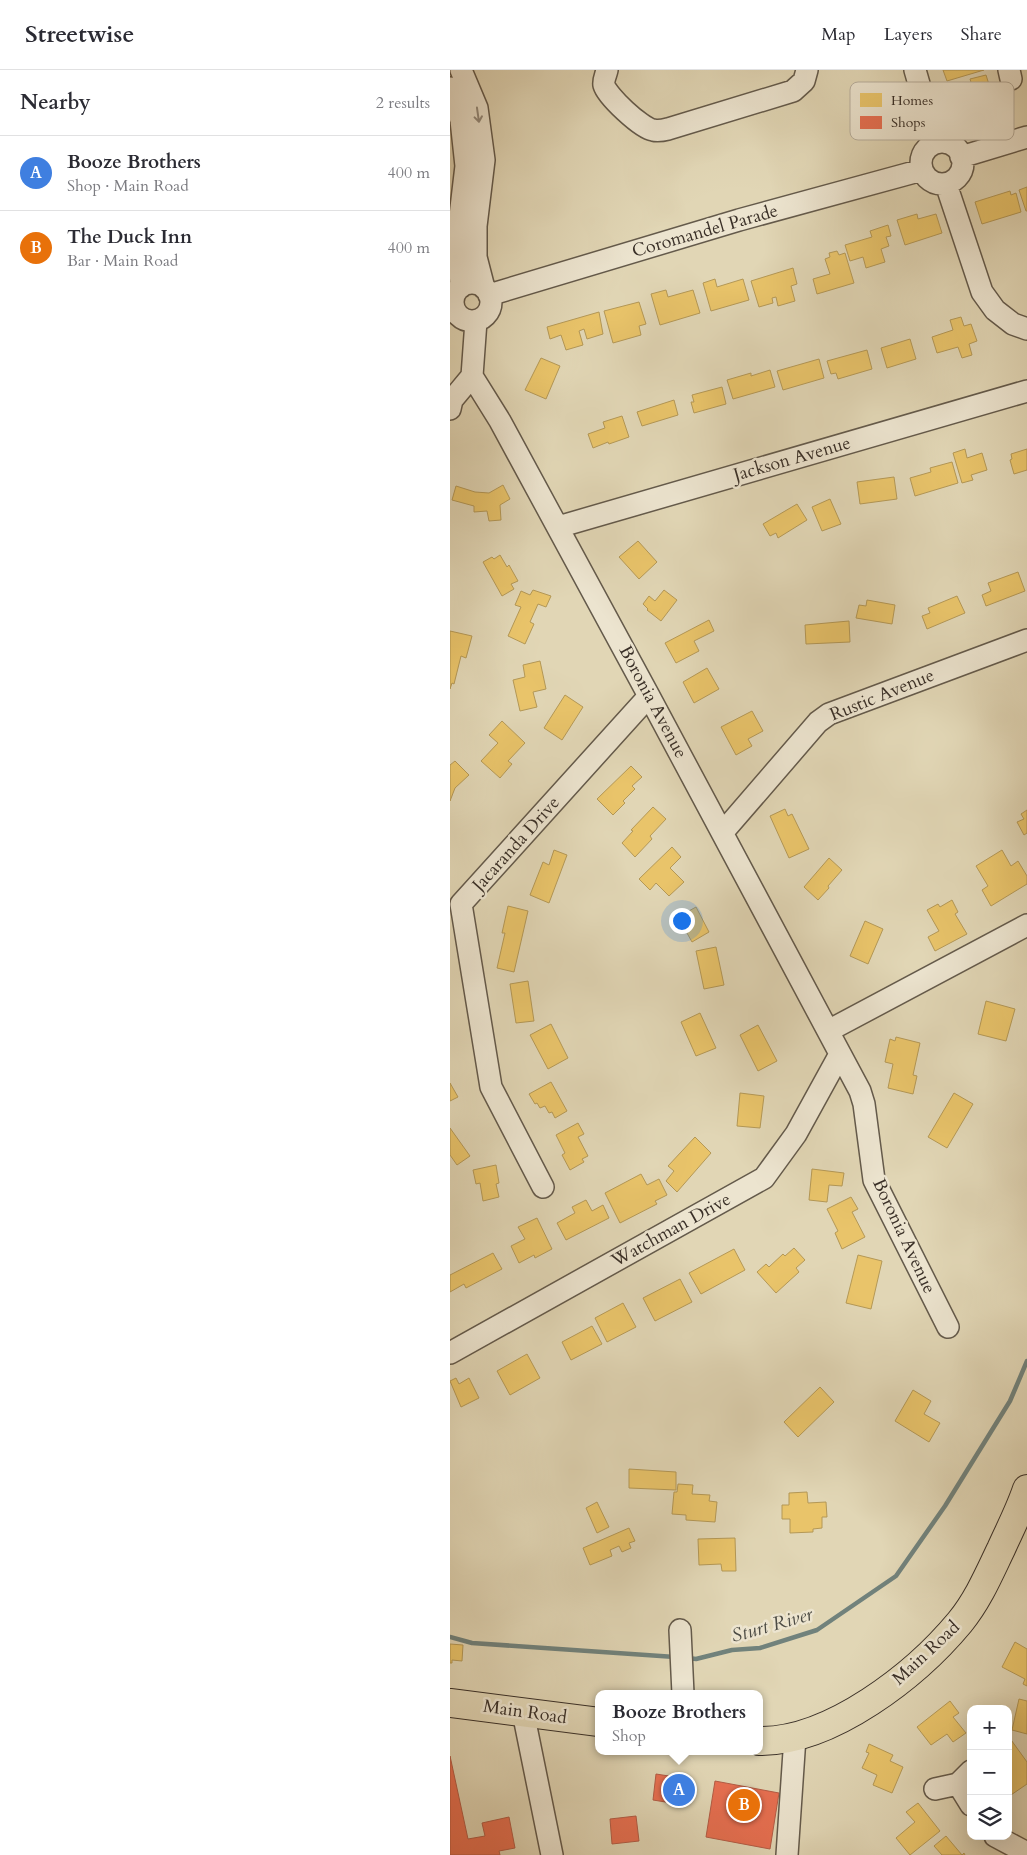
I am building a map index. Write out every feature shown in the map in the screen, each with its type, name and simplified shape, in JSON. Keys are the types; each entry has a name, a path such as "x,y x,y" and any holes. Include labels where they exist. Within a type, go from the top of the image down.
{"main road":[{"name":"Main Road","path":"763,1741 795,1737 832,1723 862,1708 933,1652 961,1621 982,1590 1027,1490"},
{"name":"Main Road","path":"450,1703 595,1721"}],"street":[{"path":"461,70 477,108 484,160 476,226 476,257 491,300 486,316 476,321 461,318 452,310 454,297 462,287 473,283 487,291"},
{"path":"608,70 604,79 604,86 609,94 642,125 653,130 668,129 793,92 804,81 807,70"},
{"path":"450,88 461,120 466,166 458,233 462,287"},
{"path":"961,157 1027,137"},
{"path":"936,143 948,144 954,147 961,157 961,170 958,177 946,184 934,183 922,170 921,164 925,151 936,143"},
{"name":"Coromandel Parade","path":"487,291 922,170"},
{"path":"946,184 982,292 995,310 1013,324 1027,329"},
{"path":"450,409 452,400 472,376 476,321"},
{"name":"Boronia Avenue","path":"472,376 500,421 558,527 860,1091 864,1104 874,1180 948,1327"},
{"name":"Jackson Avenue","path":"558,527 1027,392"},
{"name":"Rustic Avenue","path":"723,832 818,722 829,714 1027,640"},
{"name":"Jacaranda Drive","path":"543,1187 491,1087 458,930 461,904 649,696"},
{"path":"828,1031 1027,924"},
{"name":"Watchman Drive","path":"450,1353 764,1178 796,1134 840,1054"},
{"path":"681,1640 683,1684"},
{"path":"523,1712 552,1855"},
{"path":"787,1855 795,1737"},
{"path":"935,1789 965,1777 969,1795"},
{"path":"1003,1840 1027,1853"}],"building: Homes":[{"path":"943,70 984,70 947,81"},
{"path":"986,75 988,82 971,82 970,79"},
{"path":"1027,187 1027,211 1026,211 1019,190"},
{"path":"1010,191 1011,195 1016,193 1021,212 982,224 975,202"},
{"path":"917,214 918,219 936,214 942,233 905,245 897,220"},
{"path":"888,225 891,236 886,237 889,246 881,249 885,262 866,268 863,257 850,261 845,245 872,237 870,231"},
{"path":"837,251 839,255 845,253 854,283 817,294 813,279 830,274 825,259 830,257 829,253"},
{"path":"793,268 797,284 791,286 795,301 778,306 776,297 772,298 773,303 759,307 751,281"},
{"path":"715,279 717,287 743,279 749,300 711,311 703,283"},
{"path":"666,290 668,297 693,290 700,313 660,325 651,294"},
{"path":"639,302 646,324 639,326 641,335 613,343 604,311"},
{"path":"599,312 603,334 587,339 584,329 579,331 583,345 566,350 561,335 550,339 547,327"},
{"path":"961,317 964,326 971,324 977,341 969,344 972,355 962,358 958,347 937,353 932,337 953,330 950,320"},
{"path":"910,339 916,359 887,368 881,348"},
{"path":"867,350 872,369 838,379 836,373 831,374 827,361"},
{"path":"541,358 560,366 546,399 525,390"},
{"path":"819,359 824,378 783,390 777,371"},
{"path":"770,370 775,387 733,399 727,380 751,373 751,376"},
{"path":"722,387 726,404 694,413 691,402 694,402 692,395"},
{"path":"674,400 678,415 642,426 637,412"},
{"path":"622,416 629,437 593,448 588,434 605,428 603,422"},
{"path":"965,449 967,458 982,453 987,470 971,475 973,480 962,483 953,453"},
{"path":"1027,449 1027,470 1014,474 1010,460 1012,459 1011,454"},
{"path":"952,462 958,483 915,496 910,478 931,472 930,468"},
{"path":"894,477 897,499 860,504 857,482"},
{"path":"503,485 510,499 500,505 501,520 489,521 487,511 474,512 474,506 452,500 456,486 475,492 489,493"},
{"path":"830,499 841,524 822,531 812,507"},
{"path":"797,504 807,520 778,538 776,533 770,536 763,524"},
{"path":"638,541 657,562 639,579 619,557"},
{"path":"500,555 507,567 509,565 518,581 511,584 514,589 502,596 483,562"},
{"path":"1018,572 1025,591 986,606 982,595 991,591 988,583"},
{"path":"533,590 551,596 546,607 538,604 530,622 534,624 525,644 508,636 521,607 515,605 521,591 530,595"},
{"path":"664,590 677,600 661,621 647,610 643,604 649,596 655,601"},
{"path":"957,596 965,613 927,629 922,616 930,613 928,608"},
{"path":"867,600 895,605 892,624 856,618 859,605 866,606"},
{"path":"709,620 714,631 694,641 699,651 676,663 665,643"},
{"path":"849,621 850,642 806,644 805,625"},
{"path":"450,631 472,636 466,658 461,656 454,684 452,683 450,689"},
{"path":"540,661 546,689 533,692 537,707 520,711 513,680 525,677 523,665"},
{"path":"707,668 719,689 694,703 683,682"},
{"path":"565,695 583,707 562,740 544,728"},
{"path":"752,711 763,731 748,739 752,746 736,755 721,727"},
{"path":"502,721 525,743 508,761 512,764 500,778 481,761 498,743 489,735"},
{"path":"455,761 469,775 455,788 450,801 450,765"},
{"path":"631,766 642,777 632,786 635,789 613,815 597,799"},
{"path":"653,807 666,819 650,836 652,839 635,857 622,843 633,831 631,830"},
{"path":"785,809 788,816 792,814 809,849 789,858 770,816"},
{"path":"1027,810 1027,833 1024,835 1017,822 1024,819 1021,814"},
{"path":"672,847 681,857 670,868 684,882 669,896 656,883 650,890 639,879"},
{"path":"554,850 567,855 549,903 530,895 543,862 549,865"},
{"path":"1002,850 1011,866 1018,861 1027,876 1027,884 991,906 982,890 988,886 976,866"},
{"path":"829,858 842,870 818,900 804,887"},
{"path":"952,900 958,912 955,914 967,934 935,951 928,937 939,931 927,910 938,904 940,907"},
{"path":"508,906 528,911 514,972 497,968 505,933 502,933"},
{"path":"696,907 709,932 692,942 678,917"},
{"path":"865,921 883,929 868,964 850,956"},
{"path":"716,947 724,985 704,989 696,951"},
{"path":"528,981 534,1021 516,1023 510,984"},
{"path":"986,1001 1015,1009 1006,1041 978,1034"},
{"path":"700,1013 716,1048 696,1056 681,1022"},
{"path":"551,1024 568,1058 548,1069 530,1035"},
{"path":"758,1025 777,1061 758,1071 740,1035"},
{"path":"896,1037 920,1043 913,1075 917,1076 913,1094 888,1088 893,1064 885,1062 890,1039 895,1041"},
{"path":"551,1082 567,1111 555,1118 552,1112 549,1113 545,1106 540,1108 537,1103 535,1104 529,1094"},
{"path":"450,1083 458,1097 450,1101"},
{"path":"740,1093 764,1096 760,1128 737,1126"},
{"path":"954,1093 973,1104 947,1148 928,1137"},
{"path":"578,1123 584,1134 578,1137 588,1156 582,1159 584,1162 570,1170 562,1155 565,1153 556,1135"},
{"path":"450,1128 470,1156 457,1165 450,1155"},
{"path":"695,1137 711,1153 677,1192 666,1181 674,1171 668,1166"},
{"path":"496,1165 499,1183 496,1184 499,1197 483,1201 480,1183 476,1184 473,1170"},
{"path":"812,1169 844,1173 842,1186 829,1185 827,1202 809,1200"},
{"path":"641,1174 647,1185 659,1179 667,1195 655,1201 657,1204 620,1223 605,1193"},
{"path":"851,1197 858,1209 852,1212 865,1237 842,1249 835,1233 838,1231 827,1209"},
{"path":"586,1200 592,1211 603,1205 609,1218 566,1240 557,1223 575,1213 572,1207"},
{"path":"537,1218 552,1249 535,1258 534,1255 519,1263 511,1246 525,1239 518,1227"},
{"path":"794,1248 805,1260 796,1268 799,1272 776,1293 757,1272 766,1264 769,1267 783,1254 785,1256"},
{"path":"734,1249 745,1270 701,1294 689,1273"},
{"path":"493,1253 502,1269 466,1288 464,1284 450,1292 450,1275"},
{"path":"858,1255 882,1261 871,1309 846,1303"},
{"path":"680,1279 692,1302 655,1321 643,1298"},
{"path":"623,1303 636,1327 607,1342 595,1318"},
{"path":"592,1326 602,1344 571,1360 562,1342"},
{"path":"527,1354 540,1378 510,1395 497,1371"},
{"path":"456,1378 459,1384 469,1378 479,1398 461,1407 450,1381"},
{"path":"820,1387 834,1402 798,1437 784,1422"},
{"path":"913,1390 931,1401 924,1414 940,1423 929,1442 895,1421"},
{"path":"629,1469 676,1472 676,1490 629,1488"},
{"path":"678,1484 693,1485 692,1494 710,1495 709,1501 717,1502 715,1522 686,1520 686,1515 672,1514 674,1492 677,1492"},
{"path":"807,1492 808,1503 826,1502 827,1517 822,1517 822,1528 813,1529 813,1532 790,1533 790,1519 782,1519 782,1505 789,1505 789,1493"},
{"path":"597,1502 609,1527 597,1533 586,1508"},
{"path":"629,1528 635,1541 629,1543 631,1548 622,1552 619,1546 610,1550 612,1556 590,1565 583,1548"},
{"path":"735,1538 736,1571 722,1571 721,1564 699,1565 698,1539"},
{"path":"1015,1642 1027,1649 1027,1686 1023,1684 1025,1679 1002,1667"},
{"path":"450,1644 463,1645 462,1661 452,1660 452,1663 450,1663"},
{"path":"1019,1699 1027,1701 1027,1734 1012,1730"},
{"path":"950,1701 959,1713 953,1717 966,1733 953,1742 947,1734 931,1745 917,1727"},
{"path":"1012,1741 1027,1762 1027,1784 1012,1794"},
{"path":"869,1744 893,1755 890,1761 903,1767 892,1793 873,1785 877,1775 862,1768 869,1753 866,1752"},
{"path":"918,1803 940,1831 910,1855 896,1838 915,1822 906,1812"},
{"path":"946,1836 962,1855 942,1855 934,1846"}],"building: Shops":[{"path":"450,1756 468,1839 485,1836 482,1823 509,1817 515,1848 499,1851 500,1855 450,1855"},
{"path":"656,1774 688,1779 684,1805 653,1800"},
{"path":"715,1781 779,1793 770,1849 706,1837"},
{"path":"636,1816 639,1841 612,1844 610,1819"}],"waterway":[{"name":"Sturt River","path":"688,1658 696,1659 732,1650 760,1648 817,1630 896,1576 945,1506 1010,1401 1027,1361"},
{"name":"Sturt River","path":"450,1637 472,1643 675,1657"}],"place":[{"name":"Booze Brothers","path":"679,1790"},
{"name":"The Duck Inn","path":"744,1805"}]}
